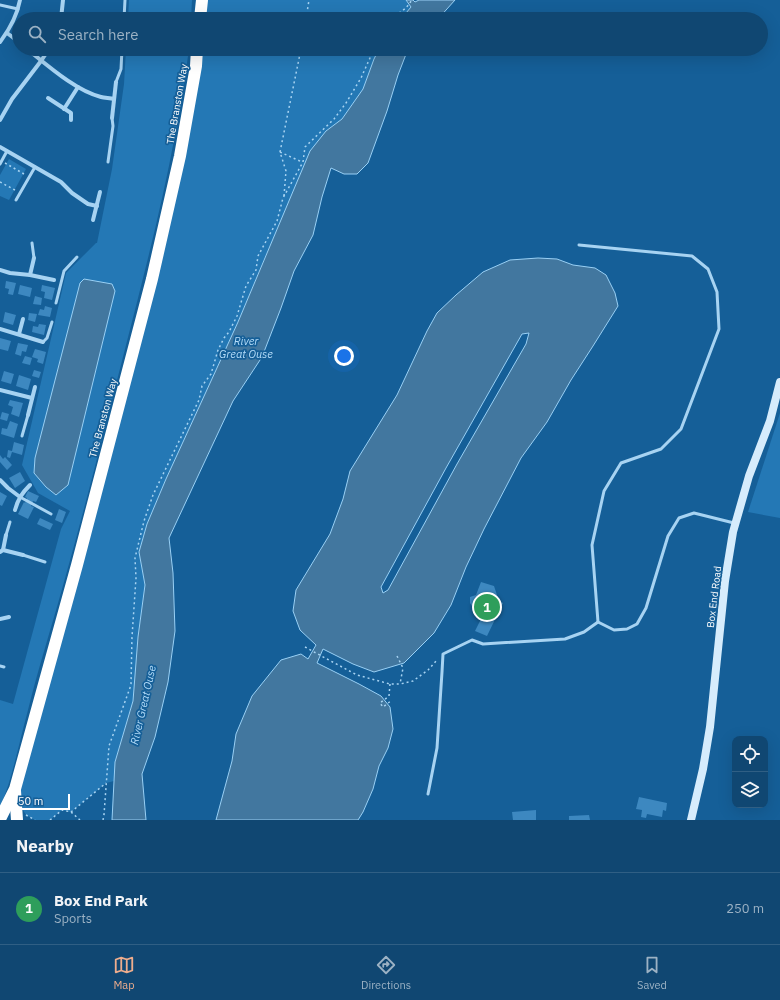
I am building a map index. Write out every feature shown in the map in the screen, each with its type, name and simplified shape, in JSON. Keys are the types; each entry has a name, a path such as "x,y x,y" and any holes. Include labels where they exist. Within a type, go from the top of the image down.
{"highway":[{"path":"201,12 202,0"},
{"name":"The Branston Way","path":"0,820 15,789 77,565 152,279 180,156 197,56"},
{"name":"The Branston Way","path":"15,789 16,818 19,819"}],"street":[{"path":"17,12 20,0"},
{"path":"62,12 63,0"},
{"path":"0,42 12,25"},
{"path":"7,33 12,37"},
{"path":"35,56 78,87 101,97 114,99"},
{"path":"0,120 12,99 44,56"},
{"path":"112,118 116,82"},
{"path":"64,109 78,87"},
{"path":"48,98 71,113 71,120"},
{"path":"0,146 61,182 72,193 88,204 97,206"},
{"path":"93,220 100,192"},
{"path":"30,275 34,258"},
{"path":"0,270 54,280"},
{"path":"19,334 22,319"},
{"path":"0,329 43,342"},
{"name":"Box End Road","path":"691,820 703,769 710,727 725,581 736,523 750,476 770,421 780,382"},
{"path":"28,415 35,387"},
{"path":"0,390 32,398"},
{"path":"0,480 20,497"},
{"path":"15,510 23,492 30,485"},
{"path":"6,535 1,551 23,555"},
{"path":"0,619 9,617"}],"lane":[{"path":"124,12 125,0"},
{"path":"0,5 18,9"},
{"path":"116,82 121,69 122,56"},
{"path":"108,162 113,126 112,118"},
{"path":"1,163 7,151"},
{"path":"16,200 35,167"},
{"path":"32,243 34,258"},
{"path":"579,245 692,256 708,269 717,292 718,300 719,329 681,429 661,450 621,463 604,491 592,545 598,622"},
{"path":"56,304 64,271 77,257"},
{"path":"54,280 61,282"},
{"path":"43,342 47,338 52,322"},
{"path":"22,436 28,415"},
{"path":"20,497 51,514"},
{"path":"598,622 614,630 627,629 637,624 646,608 668,536 679,518 694,513 736,523"},
{"path":"6,535 10,522"},
{"path":"23,555 44,562"},
{"path":"428,794 437,748 443,654 472,640 483,644 565,639 584,632 598,622"}],"path":[{"path":"307,12 309,0"},
{"path":"401,12 412,0"},
{"path":"103,820 109,746 131,685 132,637 136,578 135,558 144,522 153,495 199,400 202,386 211,374 218,350 237,316 246,286 256,270 258,256 277,221 283,198 286,171 280,152 300,56"},
{"path":"283,198 303,162 304,147 334,119 346,103 361,78 371,56"},
{"path":"280,152 303,162"},
{"path":"1,163 29,177"},
{"path":"0,182 20,193"},
{"path":"305,647 357,674 390,684 400,684 413,681 428,670 443,654"},
{"path":"397,656 403,668 400,684"},
{"path":"390,684 389,696 380,703 384,707 392,700"},
{"path":"71,812 106,783"},
{"path":"50,820 62,810 71,812 80,820"},
{"path":"19,819 26,815 35,820"}],"shaded area":[{"path":"129,0 192,0 191,12 128,12"},
{"path":"205,0 406,0 411,7 407,12 204,12"},
{"path":"126,56 188,56 181,103 164,188 103,437 36,679 12,772 0,808 0,700 13,704 61,529 70,511 38,493 22,465 66,273 97,243 112,169 124,84"},
{"path":"199,56 376,56 363,89 342,119 326,131 282,220 147,524 139,552 145,585 138,637 133,701 115,762 114,781 106,783 71,812 62,810 50,820 35,820 26,815 18,802 22,777 69,615"},
{"path":"9,159 26,169 9,200 0,196 0,175"},
{"path":"780,413 780,518 748,512"}],"water":[{"path":"406,0 413,0 415,2 419,0 455,0 444,12 407,12 411,7"},
{"name":"River Great Ouse","path":"376,56 405,56 368,163 357,174 344,174 331,168 313,235 294,271 262,357 233,401 169,538 173,573 175,631 168,682 155,737 142,774 146,820 112,820 115,762 133,701 138,637 145,585 139,552 147,524 238,322 310,151 326,131 342,119 363,89"},
{"path":"538,258 557,259 573,265 595,268 606,275 615,293 618,306 571,380 547,422 521,458 484,529 466,567 451,605 434,633 404,663 374,672 353,664 323,649 317,663 381,696 390,707 393,729 388,748 379,766 373,789 363,812 358,820 216,820 232,761 236,734 252,696 281,660 301,654 308,659 316,645 300,630 293,611 296,590 330,534 343,499 350,471 397,395 437,313 483,272 510,260","holes":["529,333 526,344 457,464 388,590 383,593 381,587 446,468 522,334"]},
{"path":"84,279 112,284 115,291 68,485 56,495 46,487 34,473 35,458 80,283"}],"building":[{"path":"6,281 16,283 13,295 8,294 9,289 5,288"},
{"path":"20,285 32,288 30,297 18,294"},
{"path":"42,285 55,288 52,300 44,298 45,292 41,291"},
{"path":"35,296 42,298 41,305 33,304"},
{"path":"45,306 52,308 50,317 38,315 40,309 44,310"},
{"path":"5,312 16,315 13,325 3,322"},
{"path":"29,313 37,314 35,322 28,320"},
{"path":"39,324 46,325 44,335 32,332 33,326 38,327"},
{"path":"0,338 11,341 8,351 0,349"},
{"path":"18,343 28,345 26,352 22,351 21,356 15,354"},
{"path":"35,349 46,352 43,364 37,362 38,359 32,357"},
{"path":"25,356 32,358 30,365 22,363"},
{"path":"34,370 41,372 39,378 32,376"},
{"path":"4,371 14,374 11,384 1,381"},
{"path":"19,375 31,379 28,390 16,386"},
{"path":"10,400 23,403 19,417 11,414 13,407 8,405"},
{"path":"2,412 9,414 7,421 0,419"},
{"path":"10,421 18,424 14,438 1,434 2,428 7,429"},
{"path":"14,442 24,445 22,455 12,452 10,458 7,457 8,450 12,451"},
{"path":"0,455 3,459 5,457 12,465 7,470 0,462"},
{"path":"20,472 25,481 15,488 9,478"},
{"path":"28,491 39,496 36,502 33,501 31,506 34,507 28,519 18,514 24,502 25,503 27,498 25,497"},
{"path":"0,492 7,496 2,506 0,505"},
{"path":"59,509 66,512 62,523 55,520"},
{"path":"40,518 53,524 50,530 37,524"},
{"path":"481,582 494,586 499,601 503,603 487,636 475,631 485,611 477,614 470,603 470,597 476,595"},
{"path":"639,797 667,803 666,811 663,810 662,817 647,814 646,818 641,817 642,810 636,809"},
{"path":"536,810 536,820 513,820 512,812"},
{"path":"589,815 590,820 569,820 569,816"}],"place":[{"name":"Box End Park","path":"487,607"}]}
